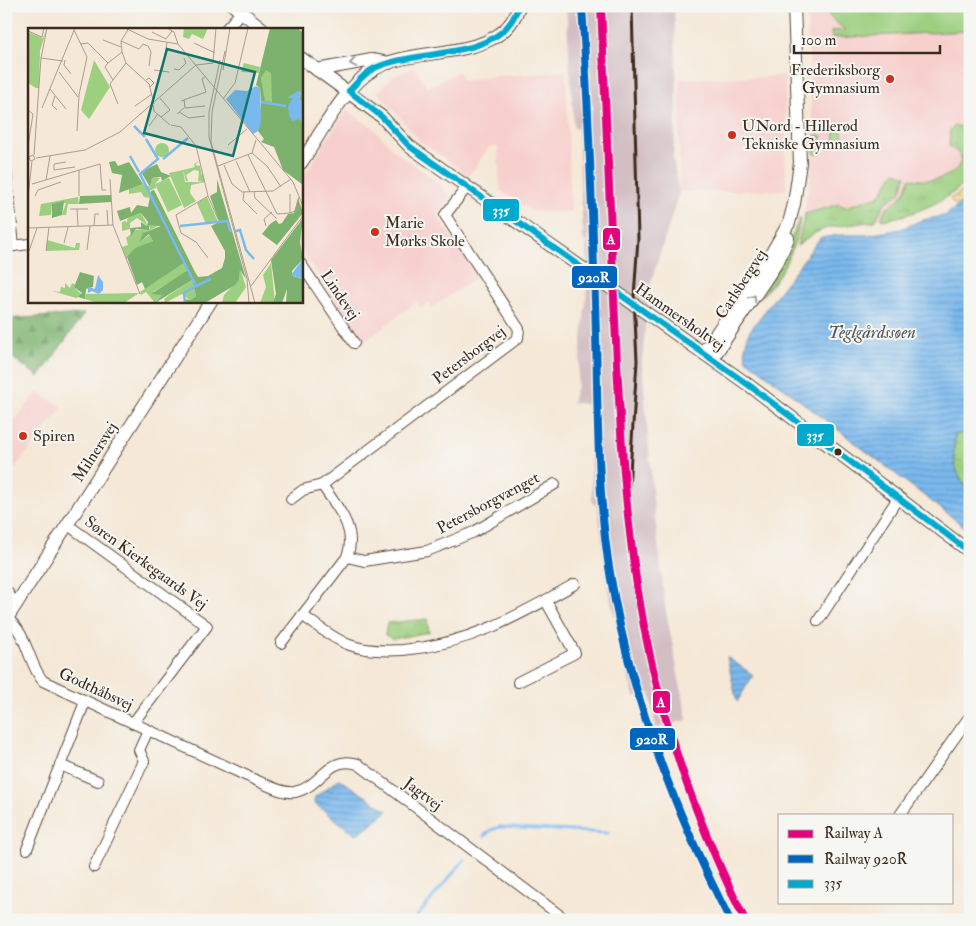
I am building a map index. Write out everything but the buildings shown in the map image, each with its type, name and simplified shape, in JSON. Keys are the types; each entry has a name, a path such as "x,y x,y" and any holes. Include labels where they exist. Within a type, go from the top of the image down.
{"street":[{"path":"302,162 349,91 365,75 389,63 485,42 503,33 509,27 519,6"},
{"name":"Carlsbergvej","path":"708,356 788,223 798,189 800,163 794,6"},
{"path":"227,28 237,9 262,28"},
{"name":"Hammersholtvej","path":"302,59 349,91 382,117 409,146 812,431 970,552"},
{"path":"316,70 372,60 389,63"},
{"path":"6,168 10,246 28,244"},
{"name":"Petersborgvej","path":"291,499 303,490 322,485 518,338 519,329 445,215 467,187"},
{"name":"Lindevej","path":"302,265 354,343"},
{"name":"Milnersvej","path":"7,620 210,302"},
{"name":"Petersborgvænget","path":"347,557 364,561 427,551 474,532 555,484"},
{"path":"281,643 347,557 351,547 348,528 322,485"},
{"path":"818,621 898,498"},
{"name":"Søren Kierkegaards Vej","path":"68,525 207,626 133,723"},
{"path":"302,615 347,644 364,649 389,651 450,643 506,623 575,584"},
{"path":"6,590 16,606"},
{"path":"518,682 575,653 546,600"},
{"name":"Godthåbsvej","path":"7,620 18,630 35,672 43,681 249,777"},
{"path":"27,848 85,702"},
{"path":"901,814 970,716"},
{"path":"94,867 144,762 139,750 148,730"},
{"name":"Jagtvej","path":"249,777 286,792 295,792 306,787 338,762 347,760 358,764 566,920"},
{"path":"60,766 98,781"}],"shaded area":[{"path":"566,6 674,6 677,105 673,158 679,192 648,292 642,363 653,499 665,606 687,720 656,728 650,693 634,697 607,583 598,508 592,501 589,405 572,402 577,386 587,289 587,262 586,241 583,240 578,128 574,128"},
{"name":"Frederiksborg Gymnasium","path":"807,6 970,6 970,179 935,204 915,212 864,223 801,231 811,171 813,170"},
{"path":"415,68 428,87 459,71 463,81 496,76 566,72 571,213 531,211 500,190 498,147 489,147 469,176 421,142 378,92 394,76"},
{"name":"UNord - Hillerød Tekniske Gymnasium","path":"785,76 786,190 679,192 680,79"},
{"name":"Marie Mørks Skole","path":"346,110 371,126 397,153 441,185 449,197 436,215 478,276 432,308 429,303 421,308 416,302 363,343 302,251 302,178"},
{"name":"Spiren","path":"37,392 63,407 6,479 6,424 12,416 16,419"}],"green space":[{"path":"824,6 970,6 970,31 832,38 831,31 845,30 831,18"},
{"path":"836,123 839,123 845,141 834,144"},
{"path":"970,123 964,135 970,133 970,179 940,201 906,215 882,220 887,207 901,197 906,190 910,178 917,180 934,179 950,174 956,169 960,163 961,155 949,146 950,130 956,125 957,127"},
{"path":"819,135 822,137 820,143 822,147 816,155 814,153 813,137"},
{"path":"895,172 906,176 900,193 885,203 875,221 827,228 815,233 797,246 805,214 839,204 845,207 879,196"},
{"path":"800,217 796,239 787,261 760,298 784,257"},
{"path":"84,314 39,377 6,353 6,319"},
{"path":"970,431 970,487 966,487 958,474 954,462 954,443 955,435"},
{"path":"427,619 429,632 393,639 385,635 387,623"}],"sand":[{"path":"963,191 967,195 969,194 970,197 956,206 950,199"}],"water":[{"name":"Teglgårdssøen","path":"970,197 970,431 955,435 954,462 958,474 966,487 970,487 970,531 746,359 745,347 749,332 820,238 840,235 868,235 901,229 922,220 945,216"},
{"path":"727,657 753,675 737,702"},
{"path":"339,779 388,811 356,835 314,803 315,797"}],"waterway":[{"path":"484,836 491,830 500,827 608,833"},
{"path":"414,920 464,860"}],"railway":[{"path":"628,504 637,361 634,297 638,239 632,6"}],"rail line":[{"name":"920R","path":"582,6 592,212 599,458 606,549 630,668 657,754 691,838 730,920"},
{"name":"A","path":"601,6 619,405 625,489 635,573 650,656 667,724 689,791 715,856 745,920"}],"transit line":[{"name":"335","path":"349,91 371,70 391,62 447,52 483,43 498,35 510,23 519,6"},
{"name":"335","path":"349,91 382,117 409,146 750,386 970,552"}],"place":[{"name":"Frederiksborg Gymnasium","path":"890,79"},
{"name":"UNord - Hillerød Tekniske Gymnasium","path":"732,135"},
{"name":"Marie Mørks Skole","path":"375,232"},
{"name":"Spiren","path":"23,436"}]}
